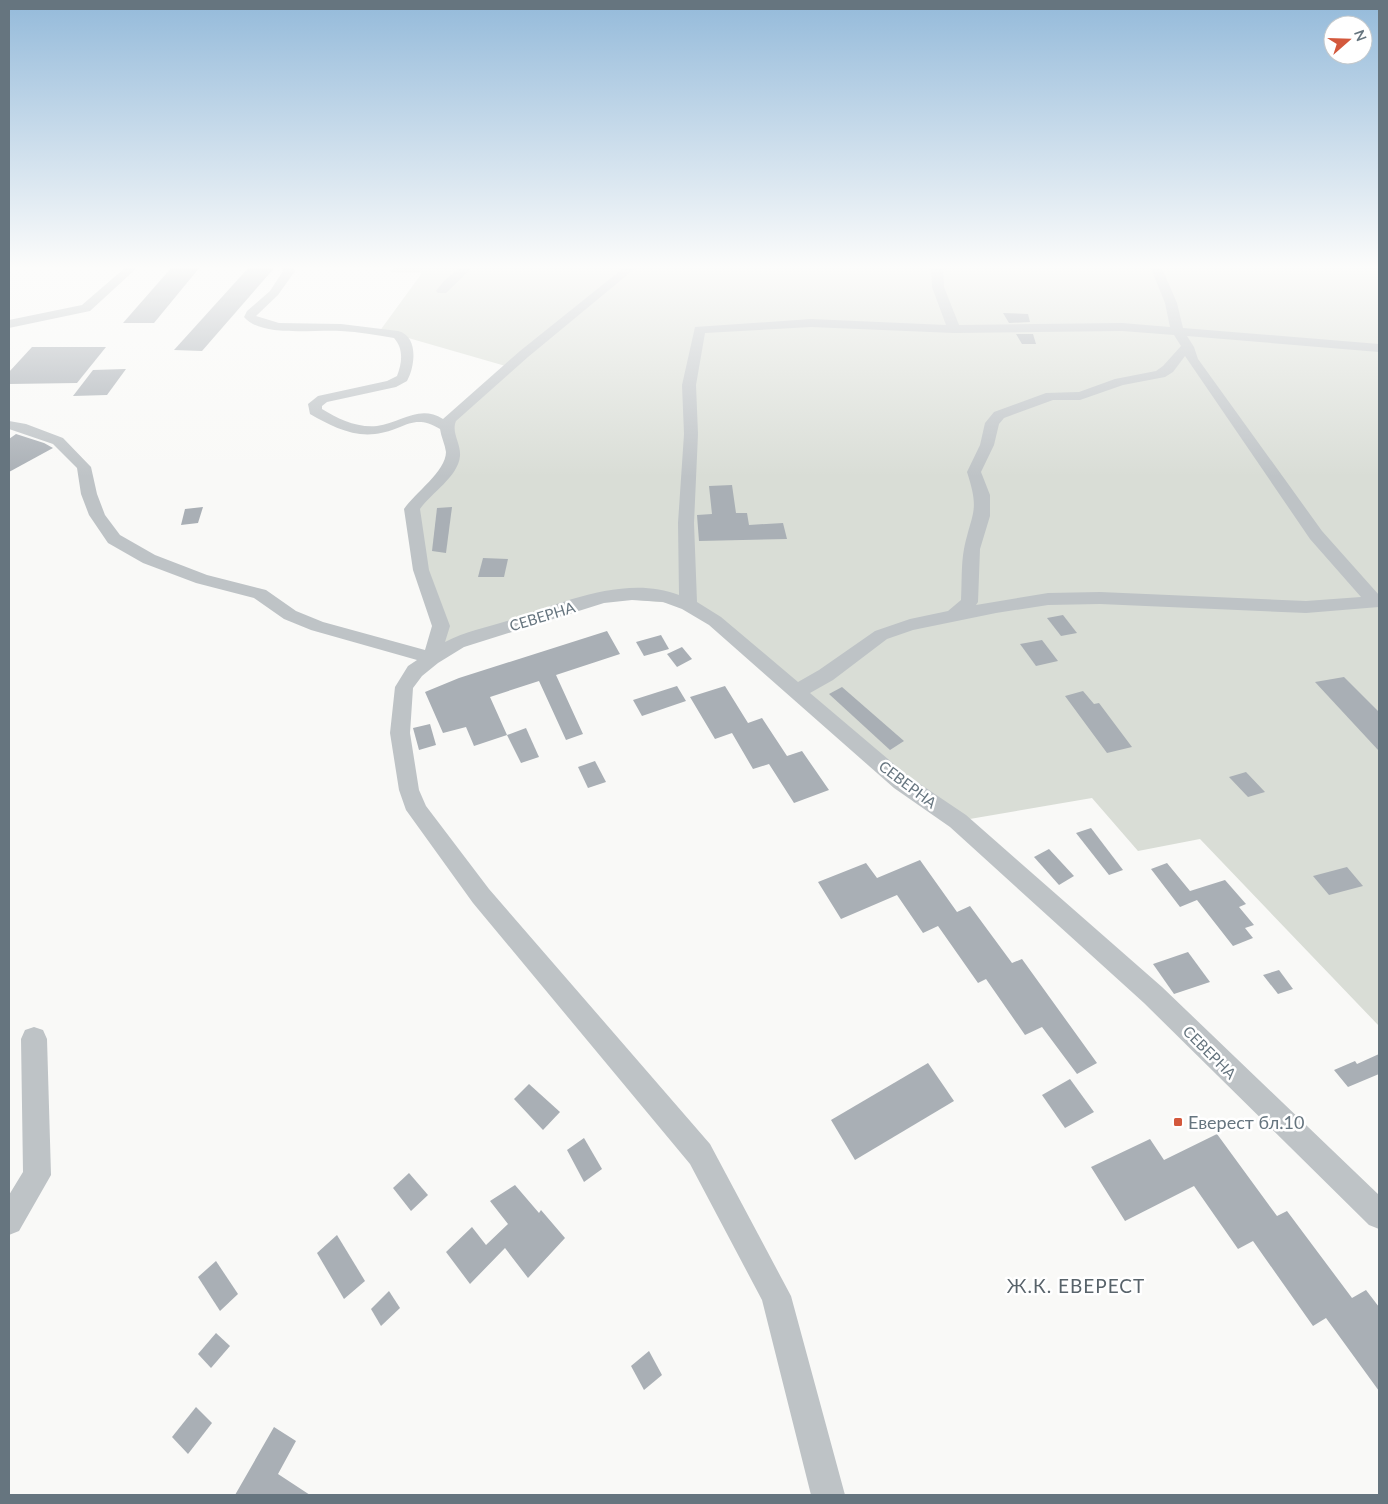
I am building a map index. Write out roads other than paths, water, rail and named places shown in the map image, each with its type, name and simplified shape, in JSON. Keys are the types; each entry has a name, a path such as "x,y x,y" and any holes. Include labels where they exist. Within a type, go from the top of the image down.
{"street":[{"path":"399,336 407,351 406,369 402,378 391,384 323,399 315,404 315,411 348,428 365,431 378,430 424,415 434,418 445,426"},
{"path":"9,425 21,427 58,441 84,468 89,494 97,515 114,539 149,559 202,579 260,594 290,615 317,626 432,658 441,626 421,570 412,509 448,469 453,457 452,444 446,434 445,426 450,419 547,336"},
{"path":"688,605 686,523 691,434 689,386 699,336"},
{"path":"1181,336 1188,347 1192,359 1230,410 1311,528 1375,601"},
{"path":"1239,336 1379,348"},
{"path":"953,616 969,602 972,549 982,516 982,495 974,472 987,445 992,423 999,415 1051,396 1080,396 1120,382 1160,374 1168,369 1188,347"},
{"name":"СЕВЕРНА","path":"828,1495 776,1296 700,1154 579,1009 481,896 417,810 409,790 400,733 404,687 416,671 432,658 458,643 603,597 632,594 665,596 688,605 715,621 901,782 958,821 1153,995 1276,1117 1379,1215"},
{"path":"798,691 826,676 859,649 881,635 953,616 1048,599 1100,598 1306,607 1375,601"},
{"path":"9,1221 37,1174 38,1131 34,1039"}],"place":[{"name":"Еверест бл.10","path":"1178,1122"}],"district":[{"name":"Ж.К. ЕВЕРЕСТ","path":"1076,1285"}]}
